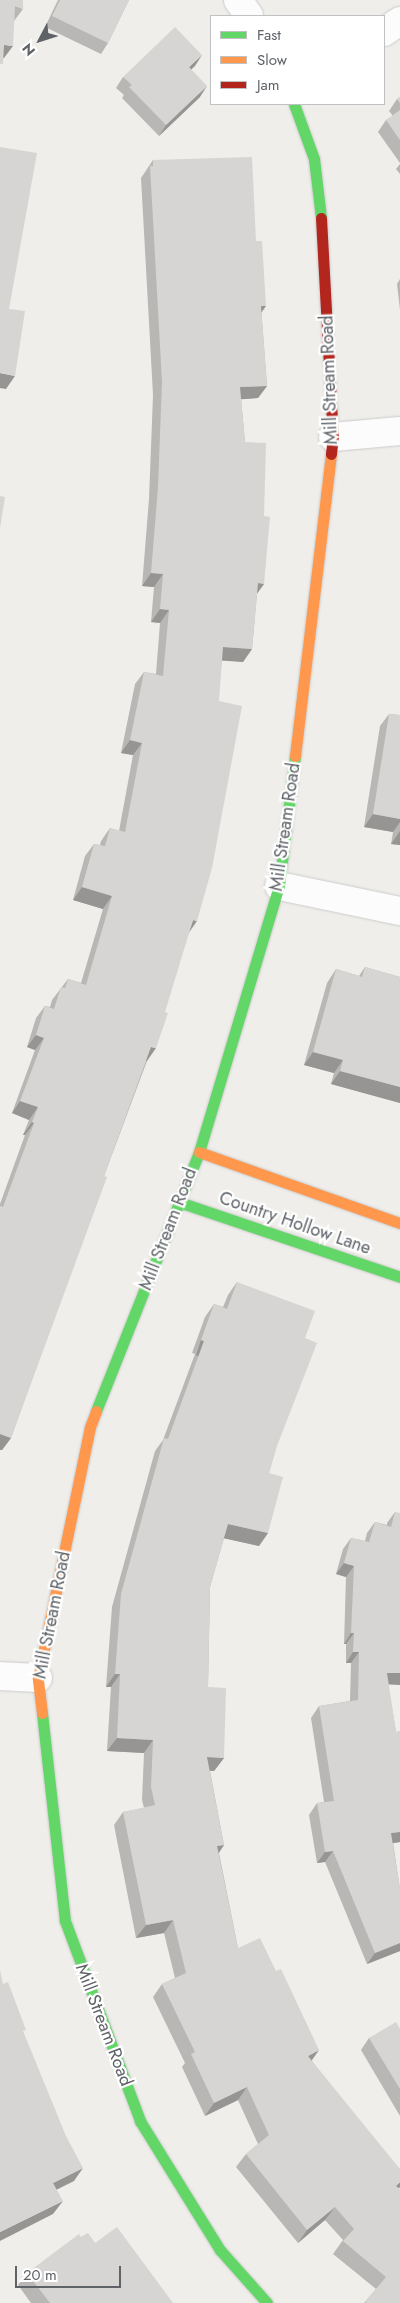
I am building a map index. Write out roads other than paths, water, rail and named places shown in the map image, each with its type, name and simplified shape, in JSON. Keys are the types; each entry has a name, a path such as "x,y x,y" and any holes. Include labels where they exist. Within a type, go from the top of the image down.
{"street":[{"path":"238,0 247,15"},
{"path":"385,31 400,21"},
{"name":"Mill Stream Road","path":"267,2303 220,2250 140,2121 65,1921 38,1678 90,1427 198,1152 279,886 333,437 323,236 314,159 294,105"},
{"path":"333,437 400,431"},
{"path":"279,886 400,911"},
{"name":"Country Hollow Lane","path":"198,1152 400,1223"},
{"name":"Country Hollow Lane","path":"179,1202 400,1278"},
{"path":"0,1676 38,1678"}]}
